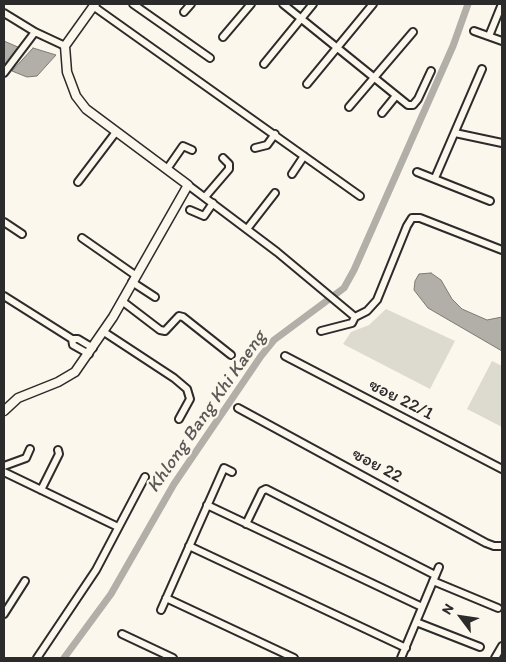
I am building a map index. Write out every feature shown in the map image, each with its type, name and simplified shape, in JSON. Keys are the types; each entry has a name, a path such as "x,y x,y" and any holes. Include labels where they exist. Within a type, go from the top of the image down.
{"street":[{"path":"133,4 210,58"},
{"path":"184,12 191,4"},
{"path":"223,37 251,4"},
{"path":"283,4 395,97 408,105 412,105 431,71"},
{"path":"264,64 313,4"},
{"path":"307,84 373,4"},
{"path":"489,36 502,4"},
{"path":"355,317 213,203 86,109 76,96 67,72 65,46 94,5 360,196"},
{"path":"4,13 35,32 65,46"},
{"path":"4,73 35,32"},
{"path":"349,107 413,32"},
{"path":"474,32 502,41"},
{"path":"435,178 482,69"},
{"path":"382,113 395,97"},
{"path":"78,182 116,132"},
{"path":"455,133 502,143"},
{"path":"255,148 267,145 275,134"},
{"path":"167,169 183,146 192,150"},
{"path":"292,174 304,156"},
{"path":"205,197 229,169 230,164 223,158"},
{"path":"417,172 490,202"},
{"path":"4,411 18,398 70,376 91,351 104,332 188,185"},
{"path":"247,230 275,193"},
{"path":"190,210 204,216 213,203"},
{"path":"321,331 352,323 355,317 367,311 377,300 412,218 420,218 502,250"},
{"path":"4,222 22,234"},
{"path":"82,238 155,297"},
{"path":"4,296 72,339 78,339 91,351"},
{"path":"122,301 160,330 165,330 179,316 183,317 231,355"},
{"path":"104,332 174,378 187,389 190,399 179,419"},
{"name":"ซอย 22/1","path":"286,356 502,469"},
{"name":"ซอย 22","path":"238,408 486,543 502,546"},
{"path":"4,466 26,458 30,449"},
{"path":"41,490 59,454 58,450"},
{"path":"161,610 224,468 232,472"},
{"path":"4,472 118,527"},
{"path":"37,658 96,570 144,477"},
{"path":"246,524 262,491 266,490 434,578 498,608"},
{"path":"207,505 422,607"},
{"path":"189,546 406,648"},
{"path":"402,658 438,567"},
{"path":"5,609 25,581"},
{"path":"166,598 294,658"},
{"path":"416,622 480,647"},
{"path":"122,634 173,658"},
{"path":"495,658 502,646"}],"shaded area":[{"path":"4,41 20,48 13,58 4,65"},
{"path":"33,48 56,55 37,76 27,77 12,71"},
{"path":"431,273 441,280 452,299 462,309 487,320 502,317 502,351 428,308 414,290 415,281 419,274"},
{"path":"386,309 455,341 430,389 343,344 351,332 369,325"},
{"path":"492,361 502,366 502,427 467,409"}],"waterway":[{"name":"Khlong Bang Khi Kaeng","path":"64,658 111,594 174,484 261,356 274,340 344,288 354,270 453,46 468,4"}]}
